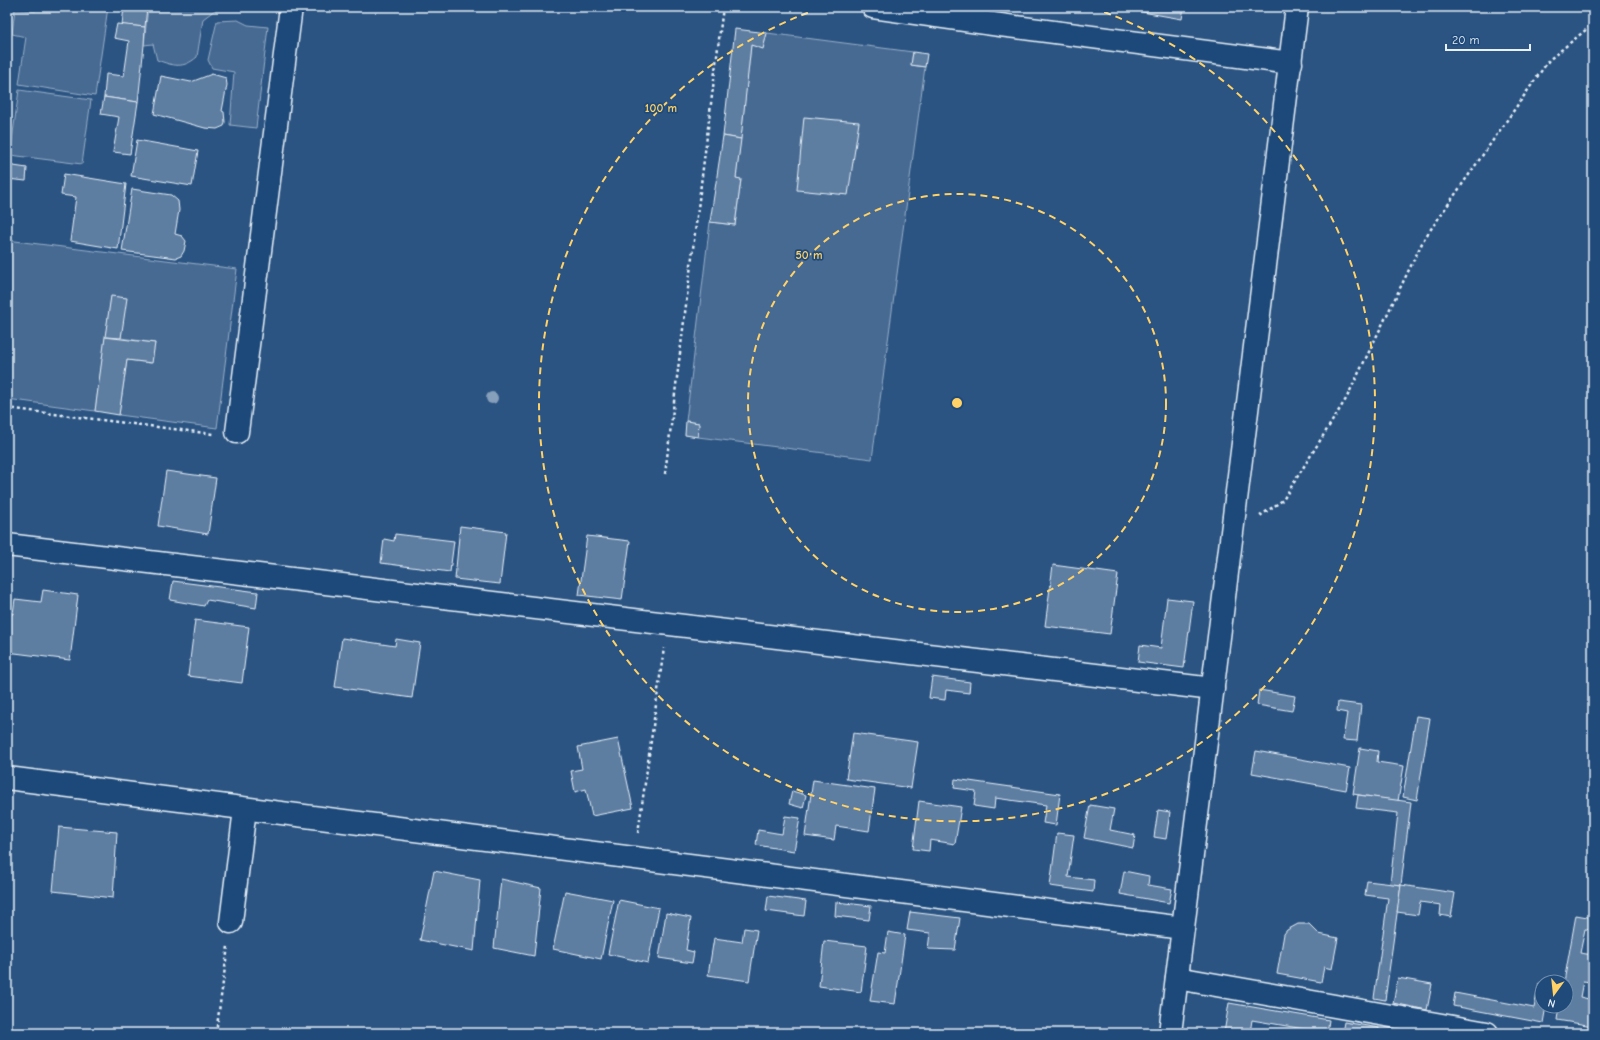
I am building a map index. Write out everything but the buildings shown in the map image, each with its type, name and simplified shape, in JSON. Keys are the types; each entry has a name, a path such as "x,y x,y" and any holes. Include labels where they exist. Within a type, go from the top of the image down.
{"street":[{"path":"237,432 291,7"},
{"path":"873,7 1001,16 1291,63"},
{"path":"1170,1033 1297,7"},
{"path":"7,545 1213,689"},
{"path":"7,778 1183,928"},
{"path":"232,922 245,809"},
{"path":"1177,978 1487,1033"}],"path":[{"path":"665,474 724,7"},
{"path":"1232,537 1283,500 1346,399 1424,239 1549,60 1593,24"},
{"path":"7,408 233,437 237,432"},
{"path":"634,858 667,624"},
{"path":"216,1033 232,922"}],"shaded area":[{"path":"35,7 108,7 95,96 19,84 26,37 12,34 15,9 35,11"},
{"path":"148,7 219,7 203,19 197,57 183,65 173,65 157,60 153,44 144,45"},
{"path":"238,20 248,25 268,27 256,128 230,125 234,72 212,68 208,60 217,21"},
{"path":"767,33 913,52 911,65 925,67 872,459 698,437 699,423 686,421 710,222 735,225 741,180 736,178 751,45 763,48"},
{"path":"19,90 91,100 82,164 10,155"},
{"path":"7,240 237,269 217,428 119,415 127,360 151,363 155,343 121,338 126,298 111,297 95,411 7,399"}]}
